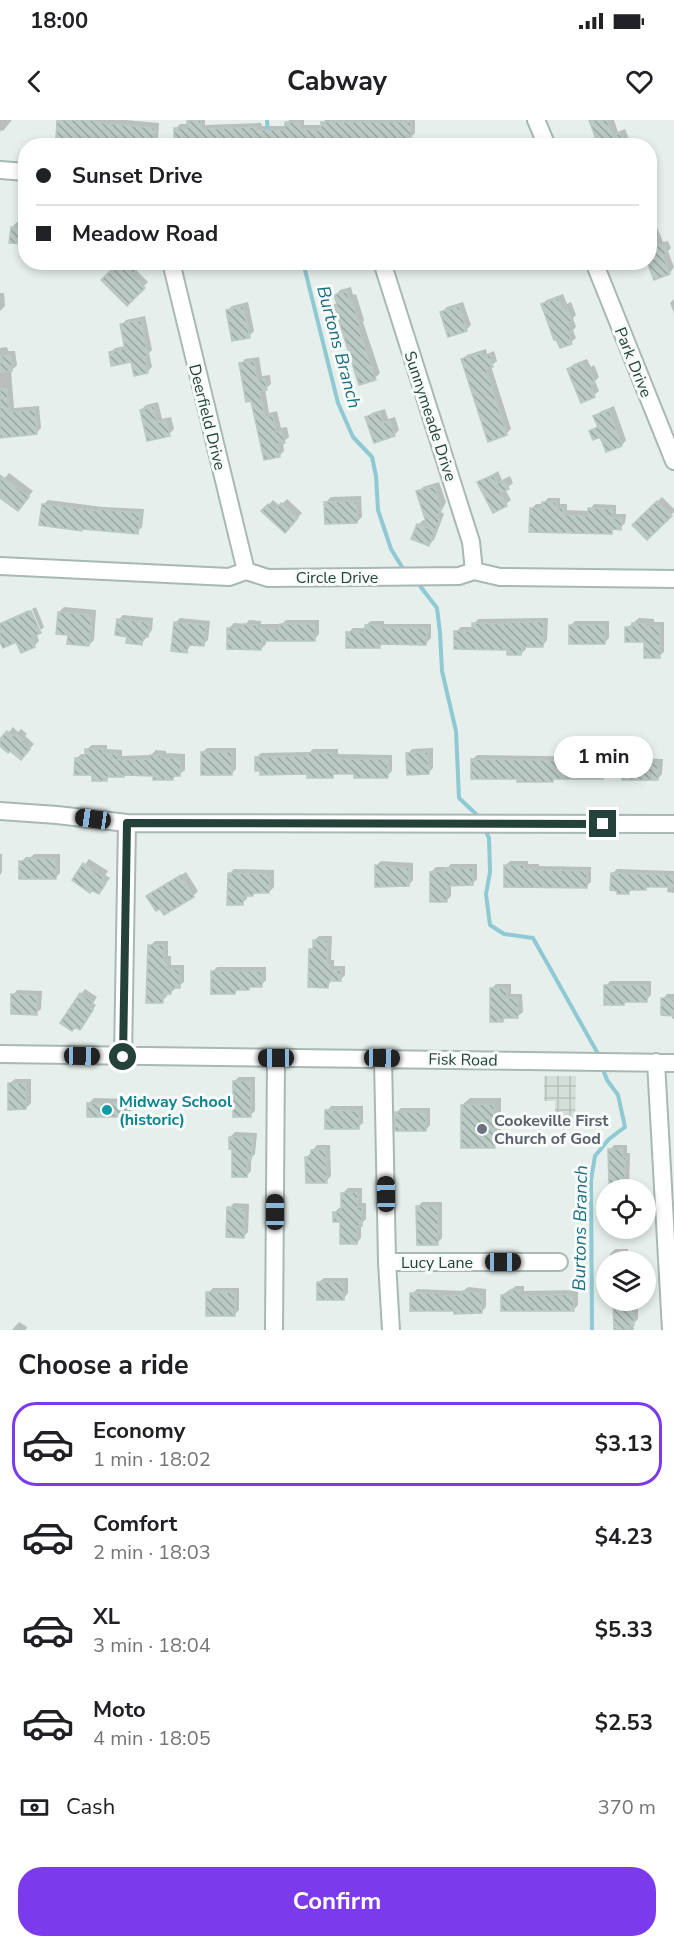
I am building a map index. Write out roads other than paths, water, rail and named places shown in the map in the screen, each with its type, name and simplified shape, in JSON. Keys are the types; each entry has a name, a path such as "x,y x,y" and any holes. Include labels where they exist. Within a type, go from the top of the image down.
{"street":[{"path":"536,120 544,138"},
{"path":"0,170 18,171"},
{"name":"Deerfield Drive","path":"173,270 246,571"},
{"name":"Sunnymeade Drive","path":"385,270 471,542 474,571"},
{"name":"Park Drive","path":"597,270 674,461"},
{"name":"Circle Drive","path":"0,566 228,577 246,571 268,578 459,576 474,571 500,577 674,579"},
{"path":"0,811 127,823 674,824"},
{"path":"123,1057 127,823"},
{"name":"Fisk Road","path":"0,1054 674,1063"},
{"path":"274,1330 276,1058"},
{"path":"382,1058 391,1330"},
{"path":"656,1062 670,1241 671,1330"},
{"name":"Lucy Lane","path":"387,1263 559,1262"}],"waterway":[{"name":"Burtons Branch","path":"267,120 268,134"},
{"name":"Burtons Branch","path":"305,270 338,403 353,437 372,457 376,476 378,510 391,549 402,567"},
{"name":"Burtons Branch","path":"420,586 437,608 442,671 456,731 459,798 477,815"},
{"name":"Burtons Branch","path":"487,834 490,872 486,894 490,925 504,934 533,938 597,1052"},
{"name":"Burtons Branch","path":"592,1330 591,1180 595,1156 609,1139 625,1127 618,1095 604,1072"}],"place":[{"name":"Midway School (historic)","path":"107,1110"},
{"name":"Cookeville First Church of God","path":"482,1129"}]}
